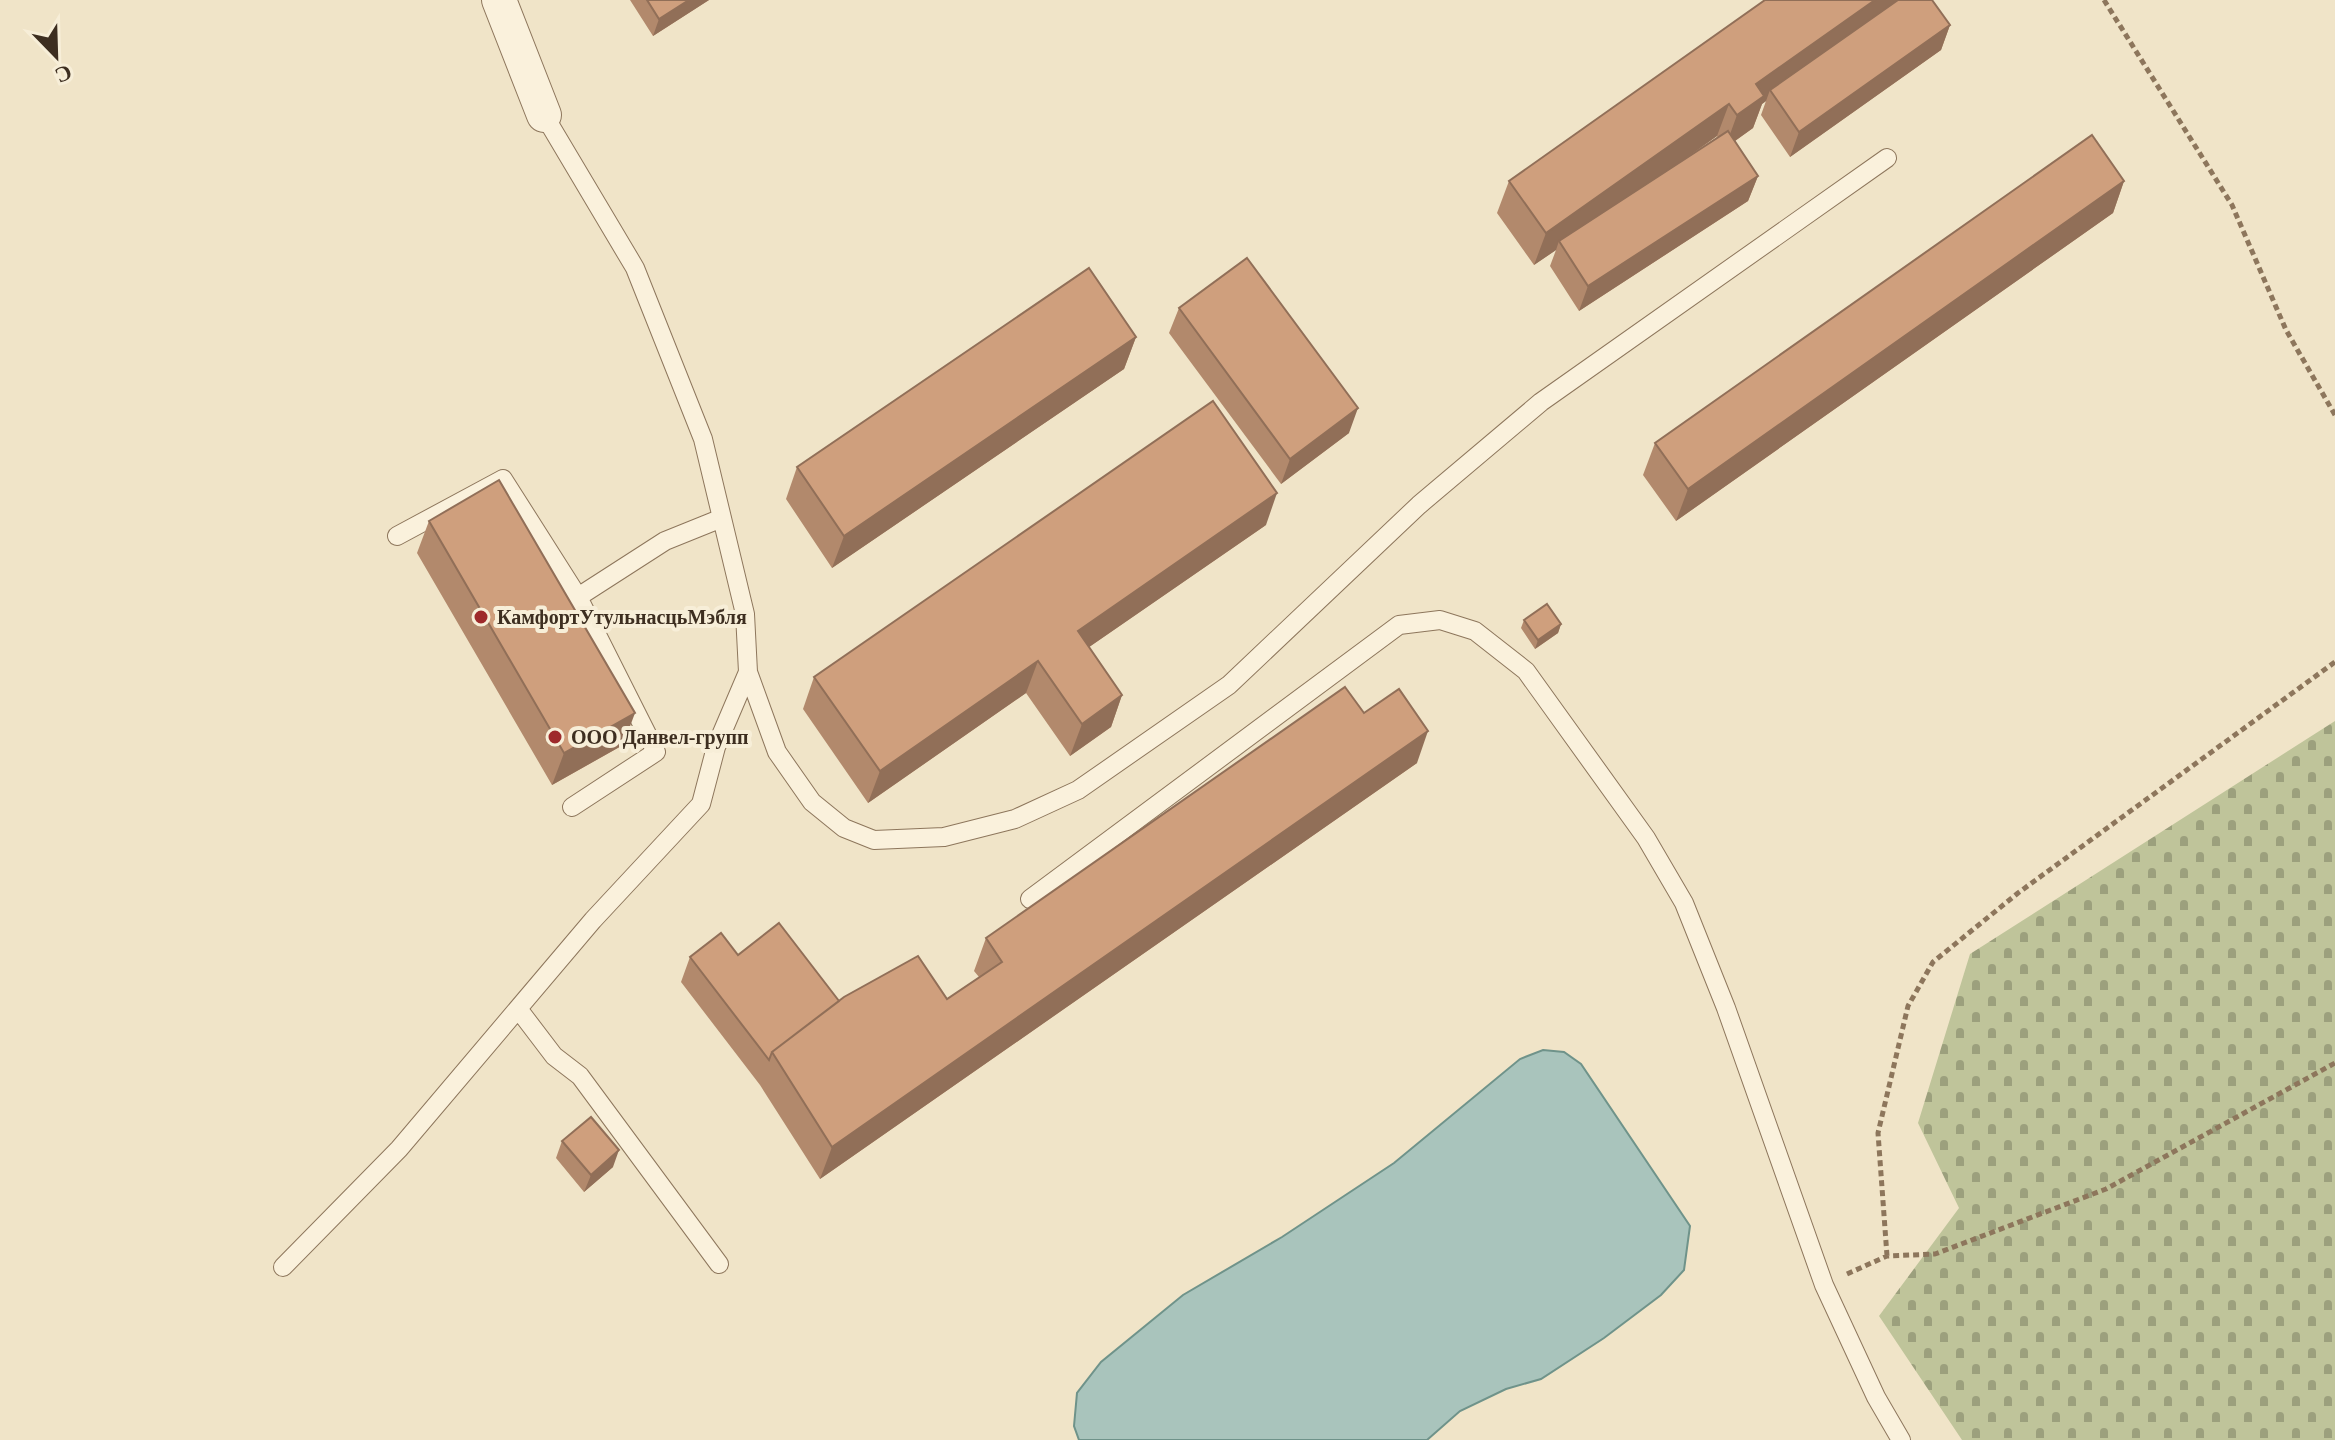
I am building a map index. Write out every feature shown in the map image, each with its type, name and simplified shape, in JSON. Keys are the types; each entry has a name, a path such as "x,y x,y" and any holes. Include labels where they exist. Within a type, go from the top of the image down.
{"street":[{"path":"499,0 544,115"}],"lane":[{"path":"544,115 635,268 703,439 745,614 748,672 777,752 812,802 844,828 874,840 944,837 1015,819 1078,790 1229,685 1428,497 1541,402 1887,158"},
{"path":"397,536 503,479 578,597 656,752 572,807"},
{"path":"578,597 665,541 722,518"},
{"path":"1030,899 1399,625 1440,620 1475,631 1526,671 1646,838 1684,903 1726,1008 1824,1285 1876,1397 1901,1440"},
{"path":"283,1267 399,1149 593,920 701,804 716,747 748,672"},
{"path":"519,1010 554,1056 580,1076 719,1264"}],"path":[{"path":"2104,0 2232,205 2286,330 2335,415"},
{"path":"1887,1256 1878,1133 1908,1006 1933,962 2018,893 2335,662"},
{"path":"1824,1285 1887,1256 1935,1254 2106,1189 2335,1063"}],"green space":[{"path":"2335,721 2335,1440 1962,1440 1879,1316 1959,1208 1918,1123 1970,954"}],"water":[{"path":"1543,1050 1564,1052 1581,1064 1690,1226 1684,1270 1661,1295 1604,1338 1541,1379 1506,1389 1460,1411 1427,1440 1079,1440 1074,1426 1077,1393 1101,1362 1183,1295 1282,1237 1394,1163 1520,1059"}],"building":[{"path":"647,0 689,0 659,19"},
{"path":"1765,0 1875,0 1756,84 1764,96 1737,115 1729,104 1546,233 1509,181"},
{"path":"1898,0 1932,0 1950,25 1799,132 1770,90"},
{"path":"1728,131 1758,176 1588,286 1559,241"},
{"path":"2092,135 2124,181 1688,489 1655,443"},
{"path":"1247,258 1358,408 1290,459 1179,308"},
{"path":"1089,268 1136,337 844,536 797,467"},
{"path":"1213,401 1277,493 1078,631 1122,695 1082,724 1038,661 880,771 814,677"},
{"path":"499,480 635,713 564,753 429,521"},
{"path":"1547,604 1561,624 1538,640 1524,620"},
{"path":"1345,687 1364,713 1399,689 1428,731 832,1147 772,1052 844,997 918,956 947,999 1002,962 986,938"},
{"path":"779,923 839,1001 772,1052 769,1060 690,957 721,933 738,955"},
{"path":"591,1117 619,1150 591,1175 562,1141"}],"place":[{"name":"КамфортУтульнасцьМэбля","path":"481,617"},
{"name":"ООО Данвел-групп","path":"555,737"}]}
